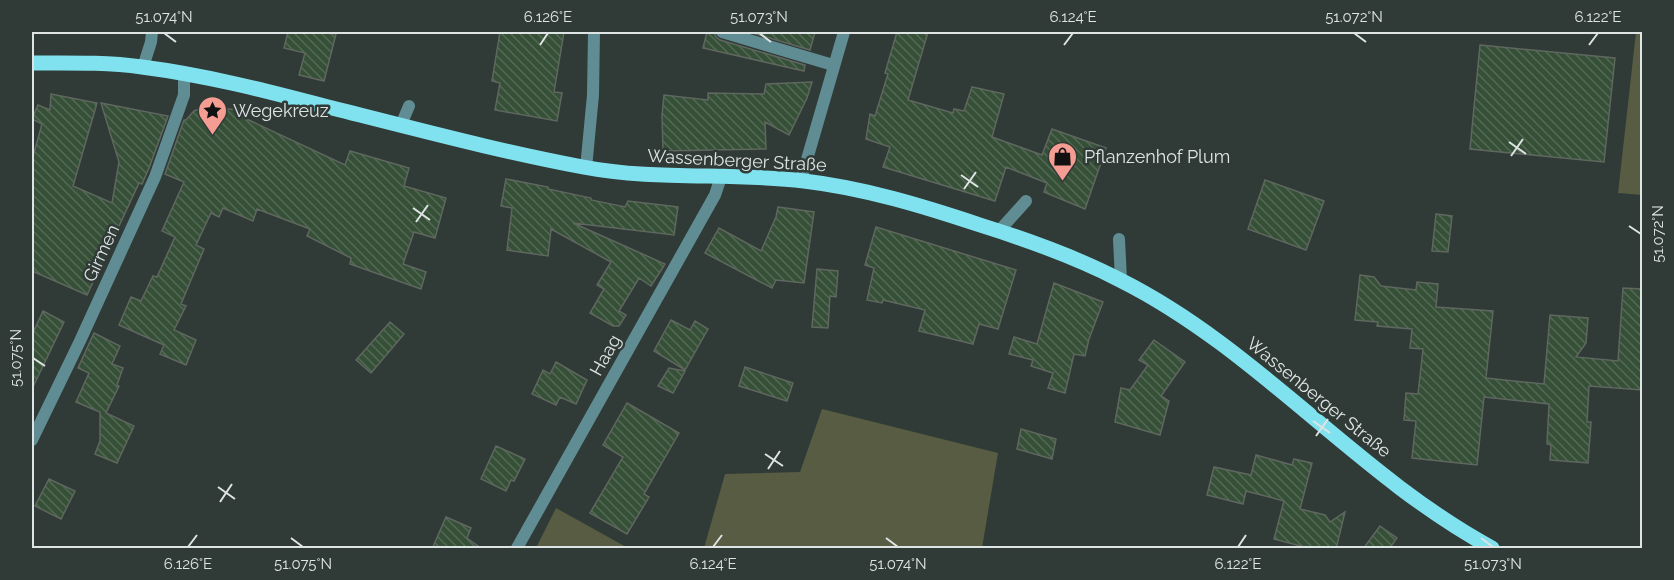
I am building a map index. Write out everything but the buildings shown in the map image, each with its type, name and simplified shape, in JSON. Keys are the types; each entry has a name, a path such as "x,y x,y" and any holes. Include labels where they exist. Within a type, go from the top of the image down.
{"main road":[{"name":"Wassenberger Straße","path":"32,63 105,63 143,67 241,86 486,147 586,168 655,176 801,180 884,196 946,213 1093,267 1178,312 1211,335 1421,504 1466,535 1492,549"}],"street":[{"path":"143,67 152,32"},
{"path":"586,168 593,95 594,32"},
{"path":"722,32 833,65"},
{"path":"801,180 844,32"},
{"name":"Girmen","path":"32,440 155,177 184,95 184,74"},
{"path":"401,125 409,106"},
{"name":"Haag","path":"518,549 715,195 721,177"},
{"path":"999,231 1026,201"},
{"path":"1119,239 1121,280"}],"green space":[{"path":"1636,32 1642,32 1642,195 1618,193"},
{"path":"822,409 998,453 982,548 704,548 725,474 800,472"},
{"path":"556,508 628,548 536,548"}],"place":[{"name":"Wegekreuz","path":"212,136"},
{"name":"Pflanzenhof Plum","path":"1063,182"}]}
